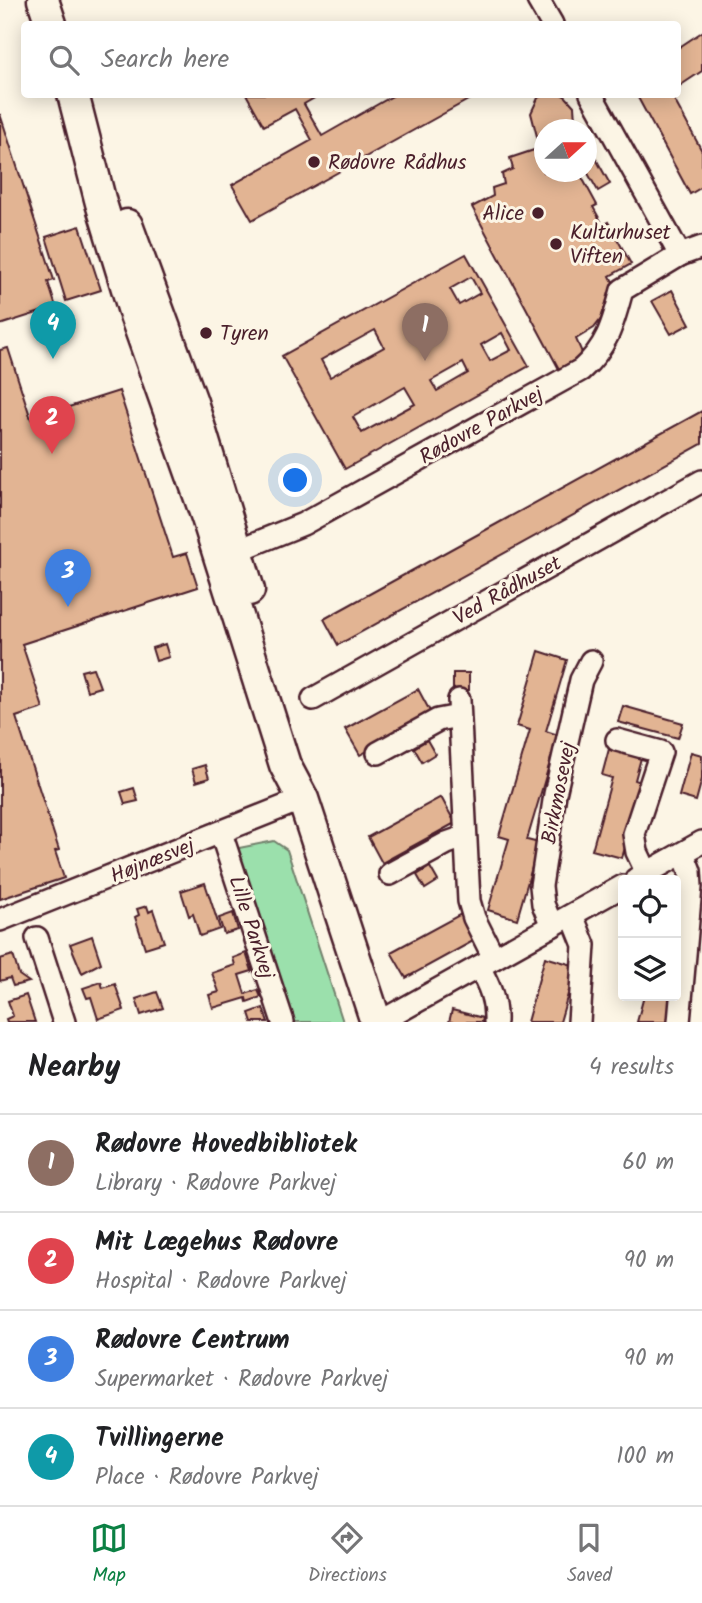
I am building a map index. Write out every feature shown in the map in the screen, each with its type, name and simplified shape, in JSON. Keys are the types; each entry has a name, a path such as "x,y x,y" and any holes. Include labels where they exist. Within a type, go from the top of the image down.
{"street":[{"path":"43,0 50,21"},
{"path":"538,0 550,21"},
{"path":"76,98 101,204 135,315 160,347 228,555 300,760 303,799 378,1022 618,889"},
{"path":"593,98 680,255"},
{"name":"Rødovre Parkvej","path":"228,555 303,524 581,370 596,357 609,336 622,290 680,255 702,247"},
{"name":"Ved Rådhuset","path":"313,699 702,481"},
{"name":"Birkmosevej","path":"552,926 543,904 541,886 561,770 581,680 591,661"},
{"path":"378,753 459,708 469,901 494,999 495,1022"},
{"path":"617,740 661,752 634,834 640,875"},
{"name":"Højnæsvej","path":"0,920 303,799"},
{"name":"Lille Parkvej","path":"221,833 283,1022"},
{"path":"390,874 464,837"},
{"path":"642,875 702,842"},
{"path":"679,1022 691,887 690,871 682,853"},
{"path":"572,915 584,945 579,1022"},
{"path":"37,938 64,1022"}],"green space":[{"path":"274,841 287,850 343,1022 291,1022 234,849"}],"building":[{"path":"702,32 702,71 681,85 681,46"},
{"name":"Rødovre Rådhus","path":"248,98 314,98 304,104 322,136 389,98 472,98 252,220 232,185 312,140 295,109 264,126"},
{"name":"Kulturhuset Viften","path":"538,98 567,98 574,106 575,119 534,119 534,125 531,113"},
{"path":"638,98 673,98 702,151 702,187 690,194"},
{"path":"0,114 54,280 48,282 56,307 0,325"},
{"name":"Kulturhuset Viften","path":"534,150 534,182 584,182 597,205 593,207 603,225 608,222 631,264 610,276 613,282 601,319 594,328 576,339 583,355 559,369 472,207 493,196 492,188 504,184 502,174 513,169 510,158"},
{"path":"597,161 610,184 598,191 593,182 597,182"},
{"path":"80,226 101,290 66,301 46,237"},
{"path":"466,254 529,366 345,469 282,356","holes":["471,277 480,293 459,305 450,289","375,330 384,347 330,377 321,360","502,333 511,350 490,361 481,345","463,363 468,373 437,391 431,381","405,387 415,404 362,433 353,417"]},
{"path":"672,290 690,324 671,334 652,301"},
{"path":"8,348 31,419 119,391 173,557 187,553 198,587 22,644 43,708 16,717 59,850 55,851 64,878 0,899 0,350"},
{"path":"702,411 702,444 338,645 324,619"},
{"path":"165,644 169,657 156,661 152,648"},
{"path":"539,651 567,660 546,731 558,735 527,840 539,843 517,919 488,910 509,839 499,836 530,730 517,726"},
{"path":"93,668 100,687 87,691 81,671"},
{"path":"453,673 469,673 469,690 453,690"},
{"path":"418,689 432,715 360,755 345,729"},
{"path":"623,706 683,723 678,738 618,722"},
{"path":"427,740 435,754 422,762 414,748"},
{"path":"609,749 641,758 635,780 643,783 622,858 592,850 612,778 602,775"},
{"path":"691,752 702,755 702,779 696,801 679,796"},
{"path":"205,765 209,778 196,782 192,769"},
{"path":"134,788 138,801 125,804 121,792"},
{"path":"441,797 455,823 382,863 368,837"},
{"path":"430,867 438,881 425,889 417,875"},
{"path":"205,883 220,929 200,936 193,914 189,916 181,891"},
{"path":"147,906 149,912 153,910 164,942 145,948 135,917 139,915 137,909"},
{"path":"233,913 238,930 224,934 219,918"},
{"path":"461,914 475,940 406,978 391,952"},
{"path":"92,936 101,963 82,973 70,944"},
{"path":"246,953 252,971 239,975 245,994 258,990 261,997 247,1002 246,998 213,1008 209,995 219,992 212,973 235,965 233,958"},
{"path":"13,955 19,975 29,982 13,986 10,978 0,981 0,959"},
{"path":"545,957 576,966 560,1022 527,1022"},
{"path":"101,982 103,988 115,984 124,1010 98,1019 91,997 87,998 83,988"},
{"path":"157,992 163,1008 141,1015 136,999"},
{"path":"26,995 35,1022 7,1022 6,1019 13,1016 8,1001"},
{"path":"643,1001 675,1001 670,1022 637,1022"},
{"path":"263,1008 268,1022 252,1022 249,1013"},
{"path":"452,1010 483,1018 482,1022 449,1022"}],"place":[{"name":"Rødovre Rådhus","path":"314,162"},
{"name":"Alice","path":"538,213"},
{"name":"Kulturhuset Viften","path":"556,244"},
{"name":"Tyren","path":"206,333"},
{"name":"Tvillingerne","path":"53,359"},
{"name":"Rødovre Hovedbibliotek","path":"425,361"},
{"name":"Mit Lægehus Rødovre","path":"52,454"},
{"name":"Rødovre Centrum","path":"68,607"}]}
